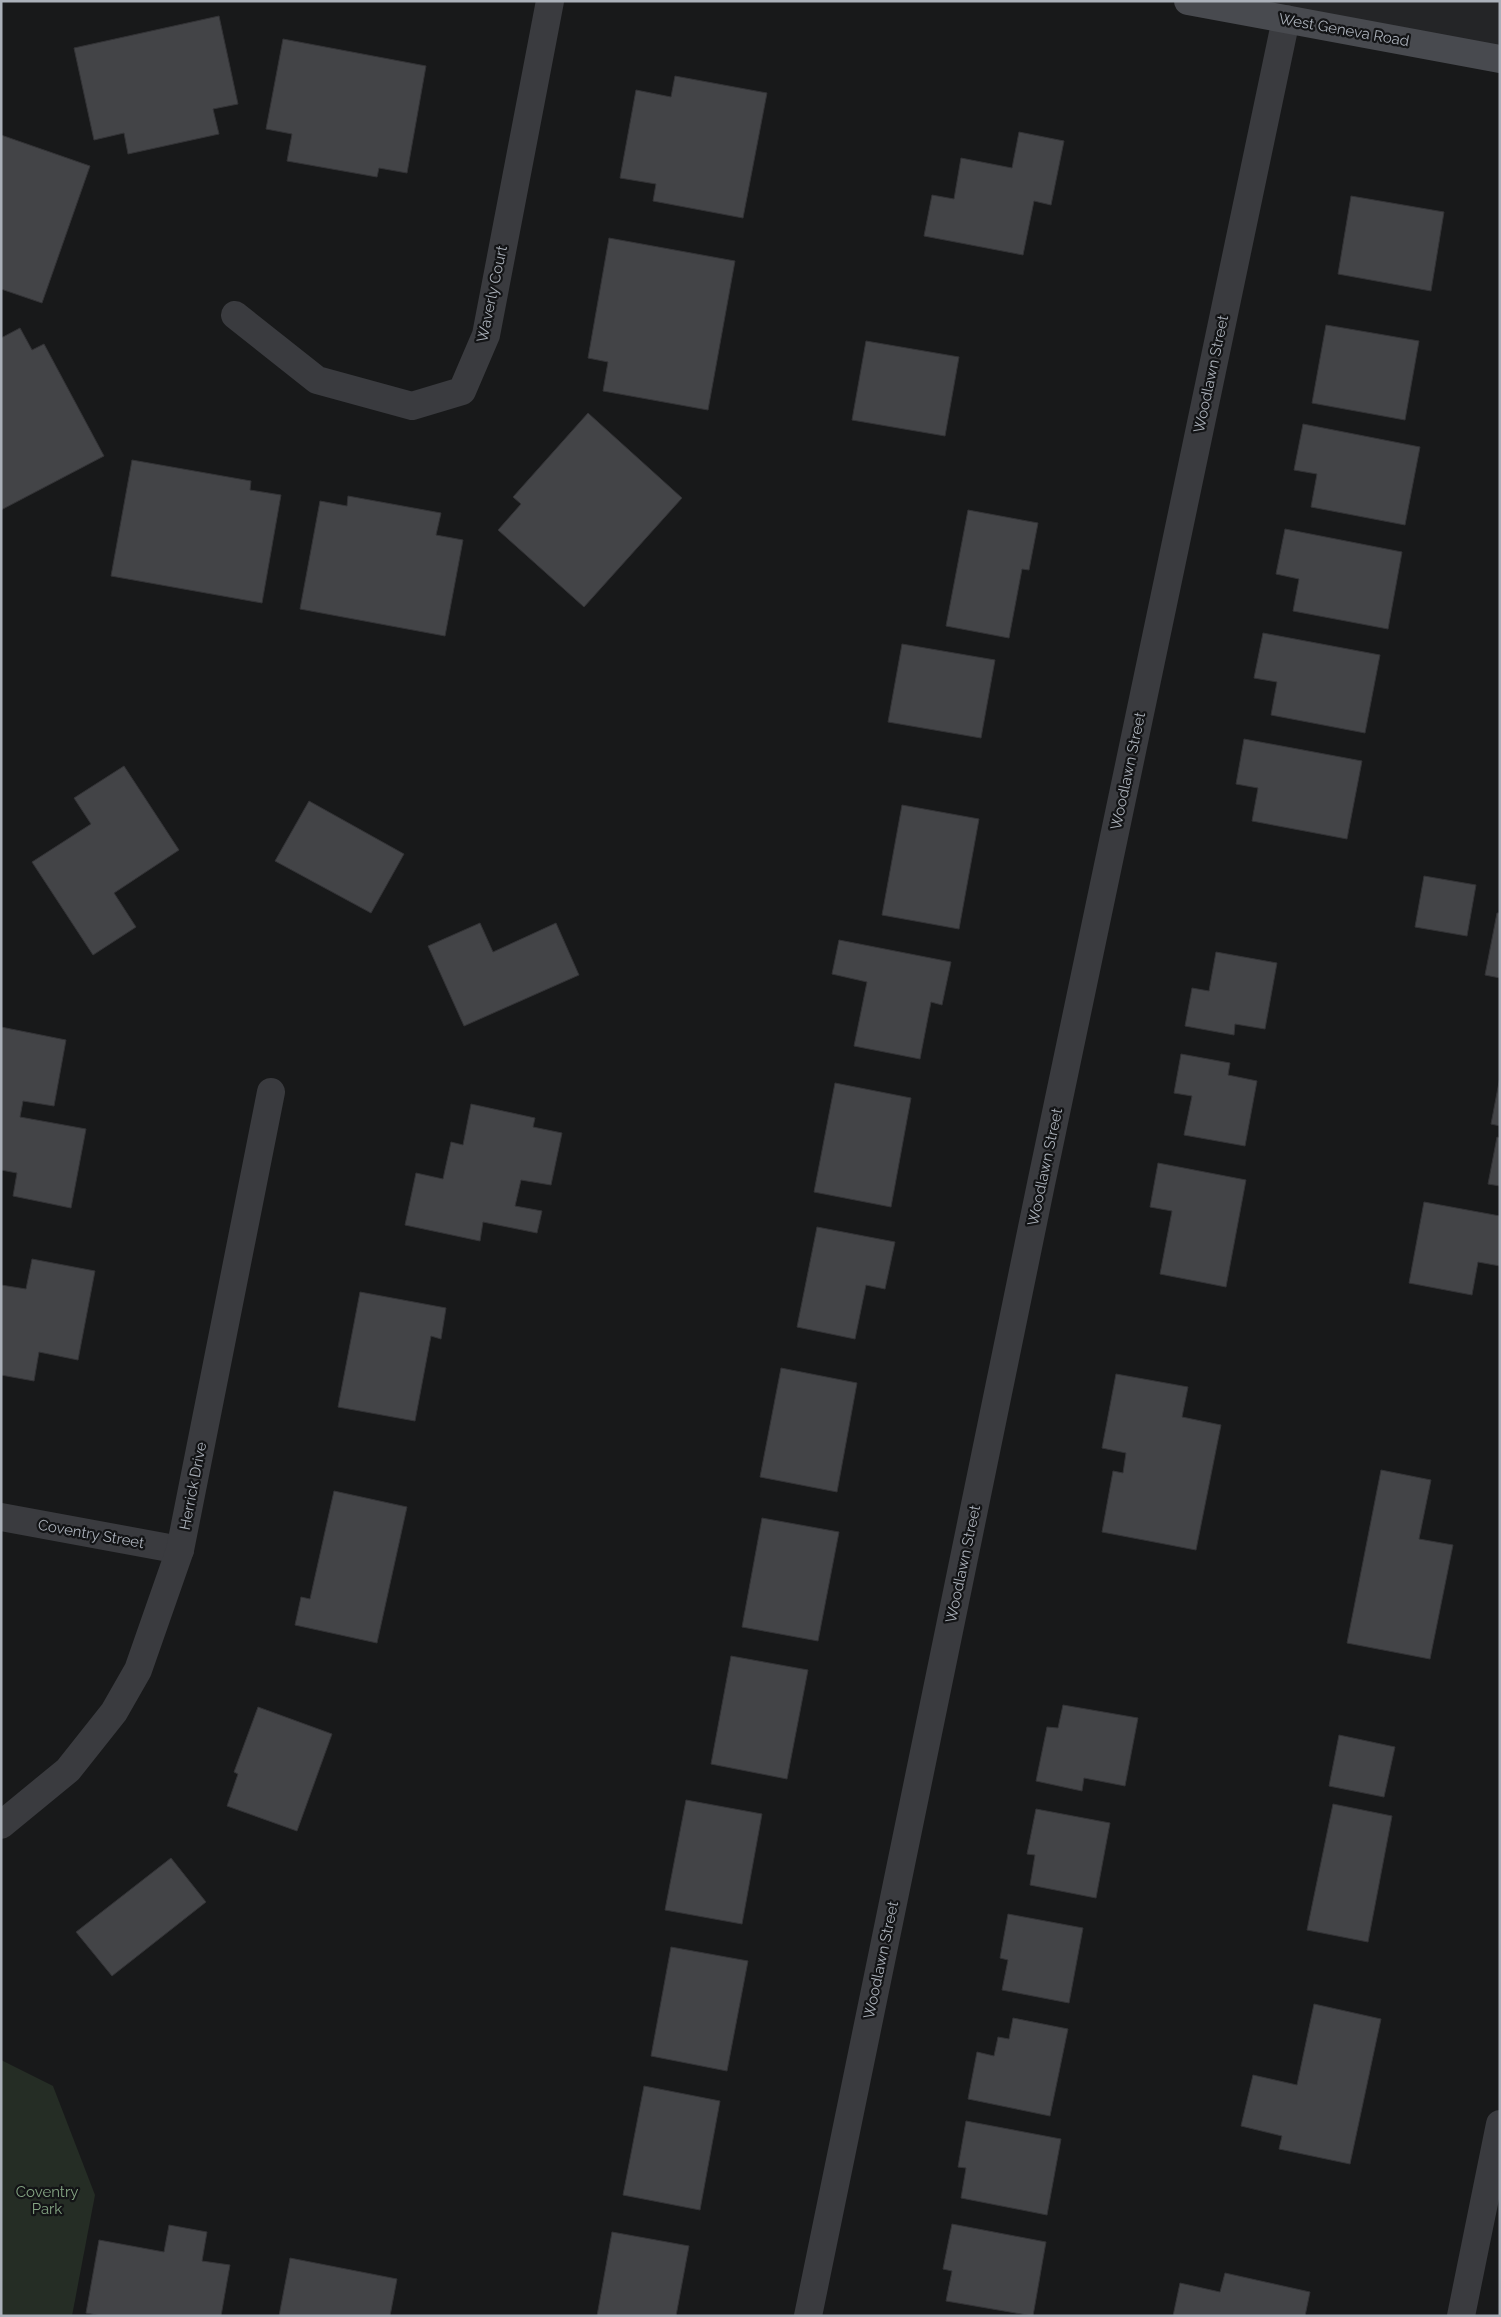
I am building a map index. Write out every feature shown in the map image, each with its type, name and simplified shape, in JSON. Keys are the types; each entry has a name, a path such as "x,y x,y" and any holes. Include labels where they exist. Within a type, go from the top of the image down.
{"main road":[{"name":"West Geneva Road","path":"1188,1 1500,59"}],"street":[{"name":"Waverly Court","path":"235,315 317,380 412,406 462,391 486,335 550,1"},
{"name":"Woodlawn Street","path":"808,2316 1039,1194 1286,19"},
{"name":"Herrick Drive","path":"1,1825 68,1770 114,1712 138,1670 180,1550 271,1092"},
{"name":"Coventry Street","path":"1,1517 180,1550"},
{"path":"1461,2316 1500,2124"}],"shaded area":[{"path":"1227,1 1500,1 1500,53"}],"green space":[{"name":"Coventry Park","path":"1,2060 53,2086 95,2195 72,2316 1,2316"}],"building":[{"path":"219,16 238,104 213,109 219,134 128,154 124,133 94,140 74,48"},
{"path":"283,39 426,66 407,173 379,168 377,177 287,161 292,134 266,129"},
{"path":"675,76 767,93 743,218 653,201 656,184 620,178 636,90 671,97"},
{"path":"1019,132 1064,141 1051,205 1034,201 1023,255 924,236 932,195 954,199 961,158 1012,168"},
{"path":"1,135 90,166 42,303 1,289"},
{"path":"1351,196 1444,212 1431,291 1338,274"},
{"path":"609,238 735,261 708,410 603,391 608,362 588,358"},
{"path":"1326,325 1419,341 1405,420 1312,403"},
{"path":"20,328 32,350 44,344 104,456 1,510 1,338"},
{"path":"866,341 959,357 945,436 852,420"},
{"path":"588,413 682,498 584,607 498,530 521,504 513,497"},
{"path":"1303,424 1420,447 1405,525 1311,507 1317,474 1294,470"},
{"path":"132,460 251,481 250,490 281,495 262,603 111,576"},
{"path":"348,496 441,513 436,535 463,540 445,636 300,609 320,501 347,506"},
{"path":"968,510 1038,523 1029,570 1022,569 1009,638 946,626"},
{"path":"1285,529 1402,552 1388,629 1293,611 1299,579 1276,574"},
{"path":"1263,633 1380,655 1365,733 1271,715 1277,682 1254,678"},
{"path":"902,644 995,660 981,738 888,722"},
{"path":"1244,739 1362,761 1347,839 1252,821 1258,788 1236,784"},
{"path":"124,766 179,850 114,893 136,927 93,955 32,862 91,824 74,798"},
{"path":"309,801 404,854 371,913 275,861"},
{"path":"902,805 979,819 959,929 882,915"},
{"path":"1424,876 1476,885 1467,936 1415,927"},
{"path":"1497,913 1500,913 1500,978 1485,975"},
{"path":"480,923 493,952 556,923 579,975 464,1026 428,946"},
{"path":"839,940 951,962 942,1005 931,1002 920,1059 854,1046 867,982 832,974"},
{"path":"1216,952 1277,963 1265,1029 1235,1024 1234,1035 1185,1026 1192,988 1209,991"},
{"path":"1,1027 66,1040 54,1106 23,1101 20,1117 86,1129 71,1208 13,1196 17,1173 1,1170"},
{"path":"1181,1054 1230,1063 1228,1075 1257,1081 1245,1146 1184,1135 1192,1096 1174,1093"},
{"path":"1500,1077 1500,1126 1491,1124"},
{"path":"835,1083 911,1098 891,1207 814,1192"},
{"path":"471,1104 535,1118 533,1127 562,1133 551,1185 521,1180 515,1206 542,1211 537,1233 483,1222 480,1241 405,1225 416,1173 443,1179 451,1142 463,1145"},
{"path":"1497,1137 1500,1138 1500,1186 1488,1184"},
{"path":"1158,1163 1246,1180 1226,1287 1160,1274 1172,1211 1150,1207"},
{"path":"1424,1202 1500,1216 1500,1266 1478,1262 1472,1295 1409,1283"},
{"path":"817,1227 895,1242 885,1289 866,1285 855,1339 797,1327"},
{"path":"32,1259 95,1271 78,1360 39,1352 34,1381 1,1375 1,1285 26,1289"},
{"path":"360,1292 446,1308 441,1339 431,1336 415,1421 338,1407"},
{"path":"781,1368 857,1383 837,1492 760,1477"},
{"path":"1116,1374 1188,1387 1182,1417 1221,1425 1196,1550 1102,1532 1113,1471 1123,1473 1126,1453 1102,1448"},
{"path":"1381,1470 1431,1480 1419,1539 1453,1545 1430,1659 1347,1643"},
{"path":"334,1491 407,1507 377,1643 295,1625 301,1597 310,1599"},
{"path":"762,1518 839,1532 818,1641 742,1627"},
{"path":"731,1656 808,1670 787,1779 711,1764"},
{"path":"1063,1705 1138,1718 1125,1786 1084,1778 1082,1791 1036,1781 1047,1727 1058,1728"},
{"path":"258,1707 332,1734 297,1831 227,1806 238,1774 234,1772"},
{"path":"1339,1735 1395,1747 1384,1797 1329,1786"},
{"path":"686,1800 762,1814 742,1924 665,1910"},
{"path":"1333,1804 1392,1816 1368,1942 1307,1930"},
{"path":"1036,1809 1110,1823 1096,1898 1030,1885 1035,1855 1027,1854"},
{"path":"171,1858 206,1902 112,1976 76,1932"},
{"path":"1008,1914 1083,1928 1069,2003 1002,1990 1008,1960 1000,1958"},
{"path":"671,1947 748,1961 727,2071 651,2056"},
{"path":"1314,2004 1381,2019 1350,2164 1279,2149 1282,2136 1241,2126 1253,2075 1297,2085"},
{"path":"1013,2018 1068,2029 1050,2116 968,2099 977,2052 994,2056 998,2037 1009,2039"},
{"path":"644,2086 720,2101 700,2210 623,2195"},
{"path":"966,2121 1061,2139 1047,2215 961,2198 966,2168 958,2167"},
{"path":"952,2224 1046,2242 1033,2316 946,2301 952,2271 943,2269"},
{"path":"169,2225 207,2232 202,2261 230,2265 221,2316 102,2316 86,2313 99,2240 164,2252"},
{"path":"612,2232 689,2246 676,2316 597,2316"},
{"path":"290,2258 397,2279 390,2316 279,2316"},
{"path":"1225,2273 1310,2292 1305,2316 1173,2316 1180,2283 1220,2292"}]}
